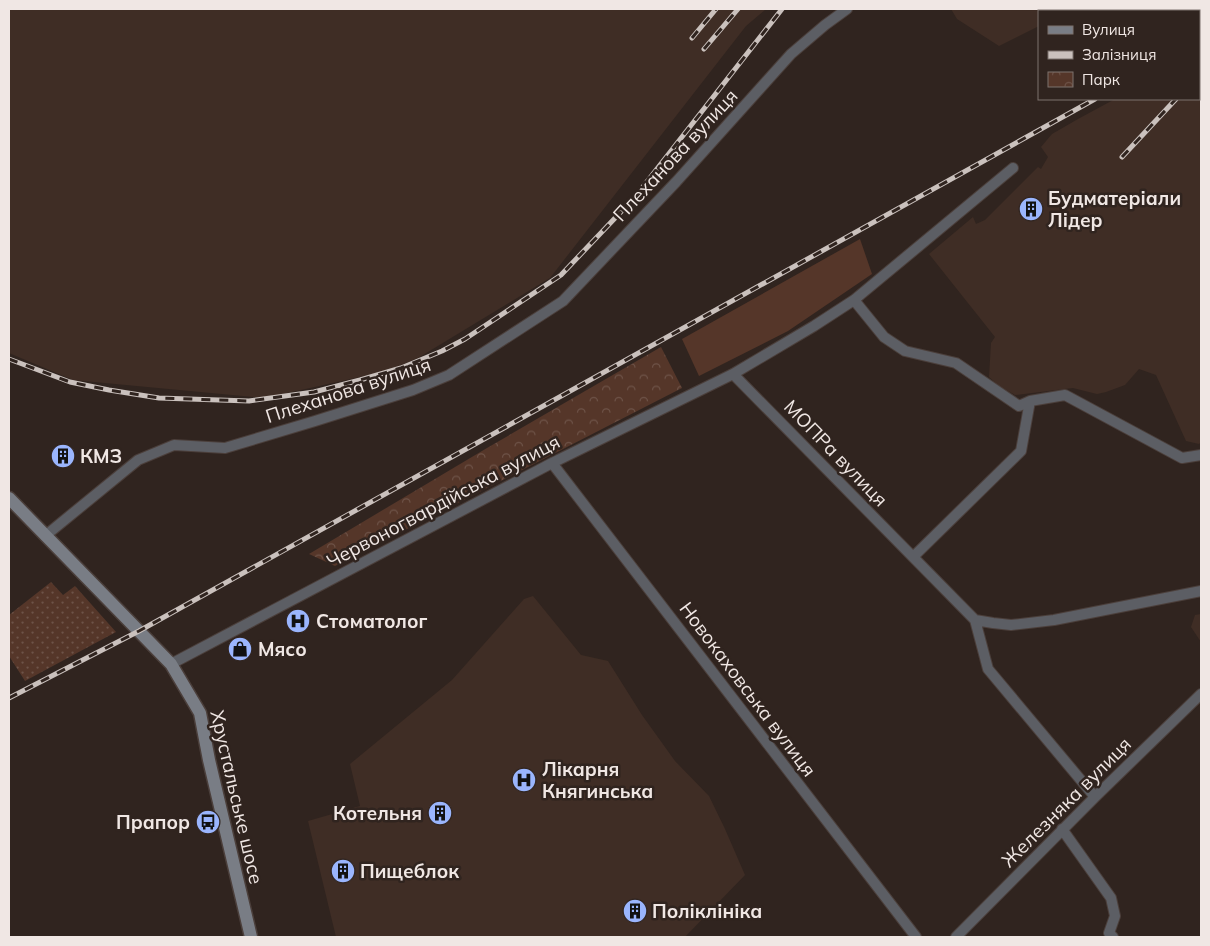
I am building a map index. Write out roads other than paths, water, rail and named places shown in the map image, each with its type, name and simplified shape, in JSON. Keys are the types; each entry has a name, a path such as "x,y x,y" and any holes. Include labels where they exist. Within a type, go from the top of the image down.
{"street":[{"name":"Плеханова вулиця","path":"45,536 138,460 174,445 225,448 413,390 449,374 547,312 570,294 676,182 791,54 847,9"},
{"name":"Червоногвардійська вулиця","path":"171,664 552,463 733,374 854,300 1013,168"},
{"path":"854,300 884,337 905,352 956,363 1019,406 1030,401 1065,396 1182,458 1201,455"},
{"name":"МОПРа вулиця","path":"733,374 975,620 988,669 1094,797"},
{"path":"913,557 1022,451 1030,401"},
{"name":"Новокаховська вулиця","path":"552,463 916,937"},
{"name":"Хрустальське шосе","path":"10,500 171,664 200,714 211,769 251,937"},
{"path":"975,620 1010,625 1054,620 1201,590"},
{"name":"Железняка вулиця","path":"956,937 1094,797 1201,694"},
{"path":"1062,829 1111,898 1115,916 1110,933 1113,937"}],"railway":[{"path":"692,38 716,9"},
{"path":"704,49 738,9"},
{"path":"9,359 70,382 109,390 159,398 249,401 314,392 401,368 442,351 465,339 561,275 635,197 782,9"},
{"path":"1190,10 1196,9"},
{"path":"9,698 139,631 1093,100"},
{"path":"1122,157 1175,100"}],"place":[{"name":"Будматеріали Лідер","path":"1031,209"},
{"name":"КМЗ","path":"63,456"},
{"name":"Стоматолог","path":"298,621"},
{"name":"Мясо","path":"240,649"},
{"name":"Лікарня Княгинська","path":"524,780"},
{"name":"Котельня","path":"440,813"},
{"name":"Прапор","path":"208,822"},
{"name":"Пищеблок","path":"343,871"},
{"name":"Поліклініка","path":"635,911"}]}
